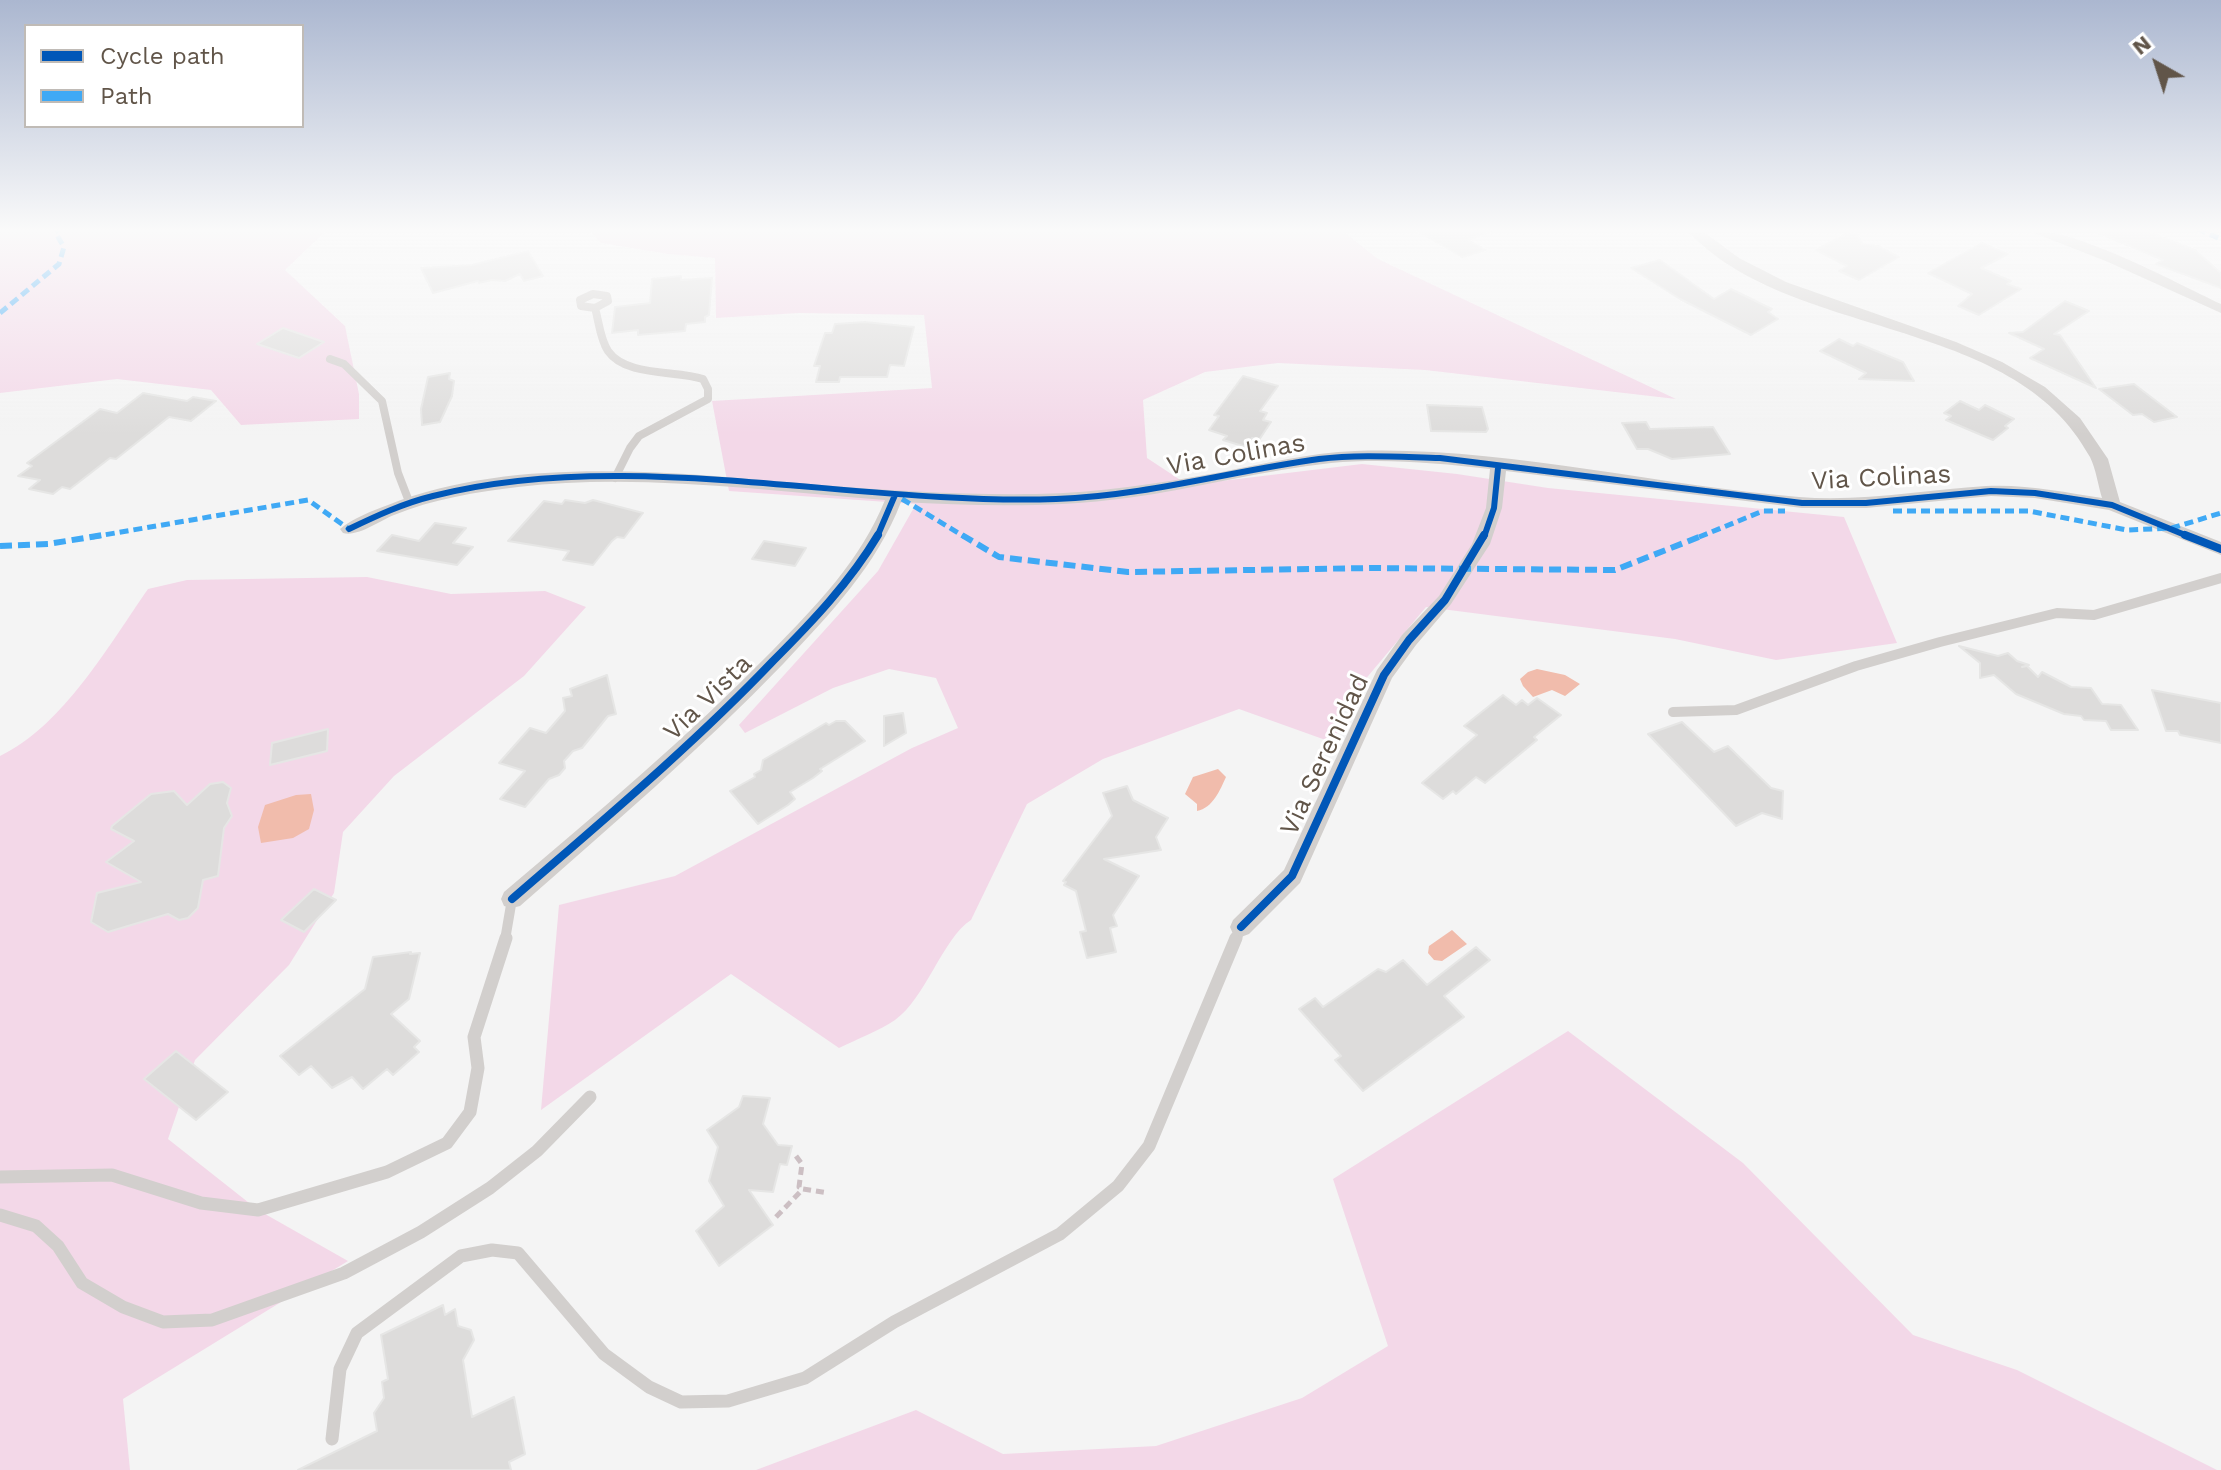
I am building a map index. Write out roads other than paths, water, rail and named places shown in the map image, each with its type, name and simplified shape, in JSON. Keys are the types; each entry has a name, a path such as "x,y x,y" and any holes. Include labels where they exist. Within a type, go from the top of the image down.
{"street":[{"path":"1817,298 1968,352 2042,393 2089,436 2101,455 2110,484 2112,505"},
{"path":"2196,298 2221,309"},
{"name":"Via Colinas","path":"349,529 443,493 509,482 615,478 895,495 1054,499 1139,492 1341,457 1440,458 1498,468 1802,503 1866,503 1991,491 2035,493 2112,505 2221,549"},
{"name":"Via Serenidad","path":"1241,927 1292,876 1383,677 1409,640 1445,600 1474,557 1494,508 1498,468"},
{"name":"Via Vista","path":"512,899 705,731 765,671 863,561 885,527 895,495"}],"lane":[{"path":"595,308 607,349 623,365 691,373 703,379 708,389 708,399 696,408 645,432 632,443 615,478"},
{"path":"330,359 344,364 382,401 398,473 410,504"},
{"path":"1673,712 1736,710 1856,666 1940,642 2057,613 2094,615 2221,578"},
{"path":"0,1177 112,1175 201,1203 258,1210 387,1172 447,1143 470,1112 478,1068 474,1037 506,937 512,899"},
{"path":"332,1439 340,1369 357,1333 461,1256 492,1250 518,1253 604,1354 649,1387 681,1402 728,1401 805,1378 894,1322 1060,1234 1118,1186 1149,1146 1241,927"},
{"path":"0,1215 36,1226 58,1246 82,1283 123,1307 163,1322 212,1320 344,1273 421,1232 513,1170 561,1128 590,1097"}]}
